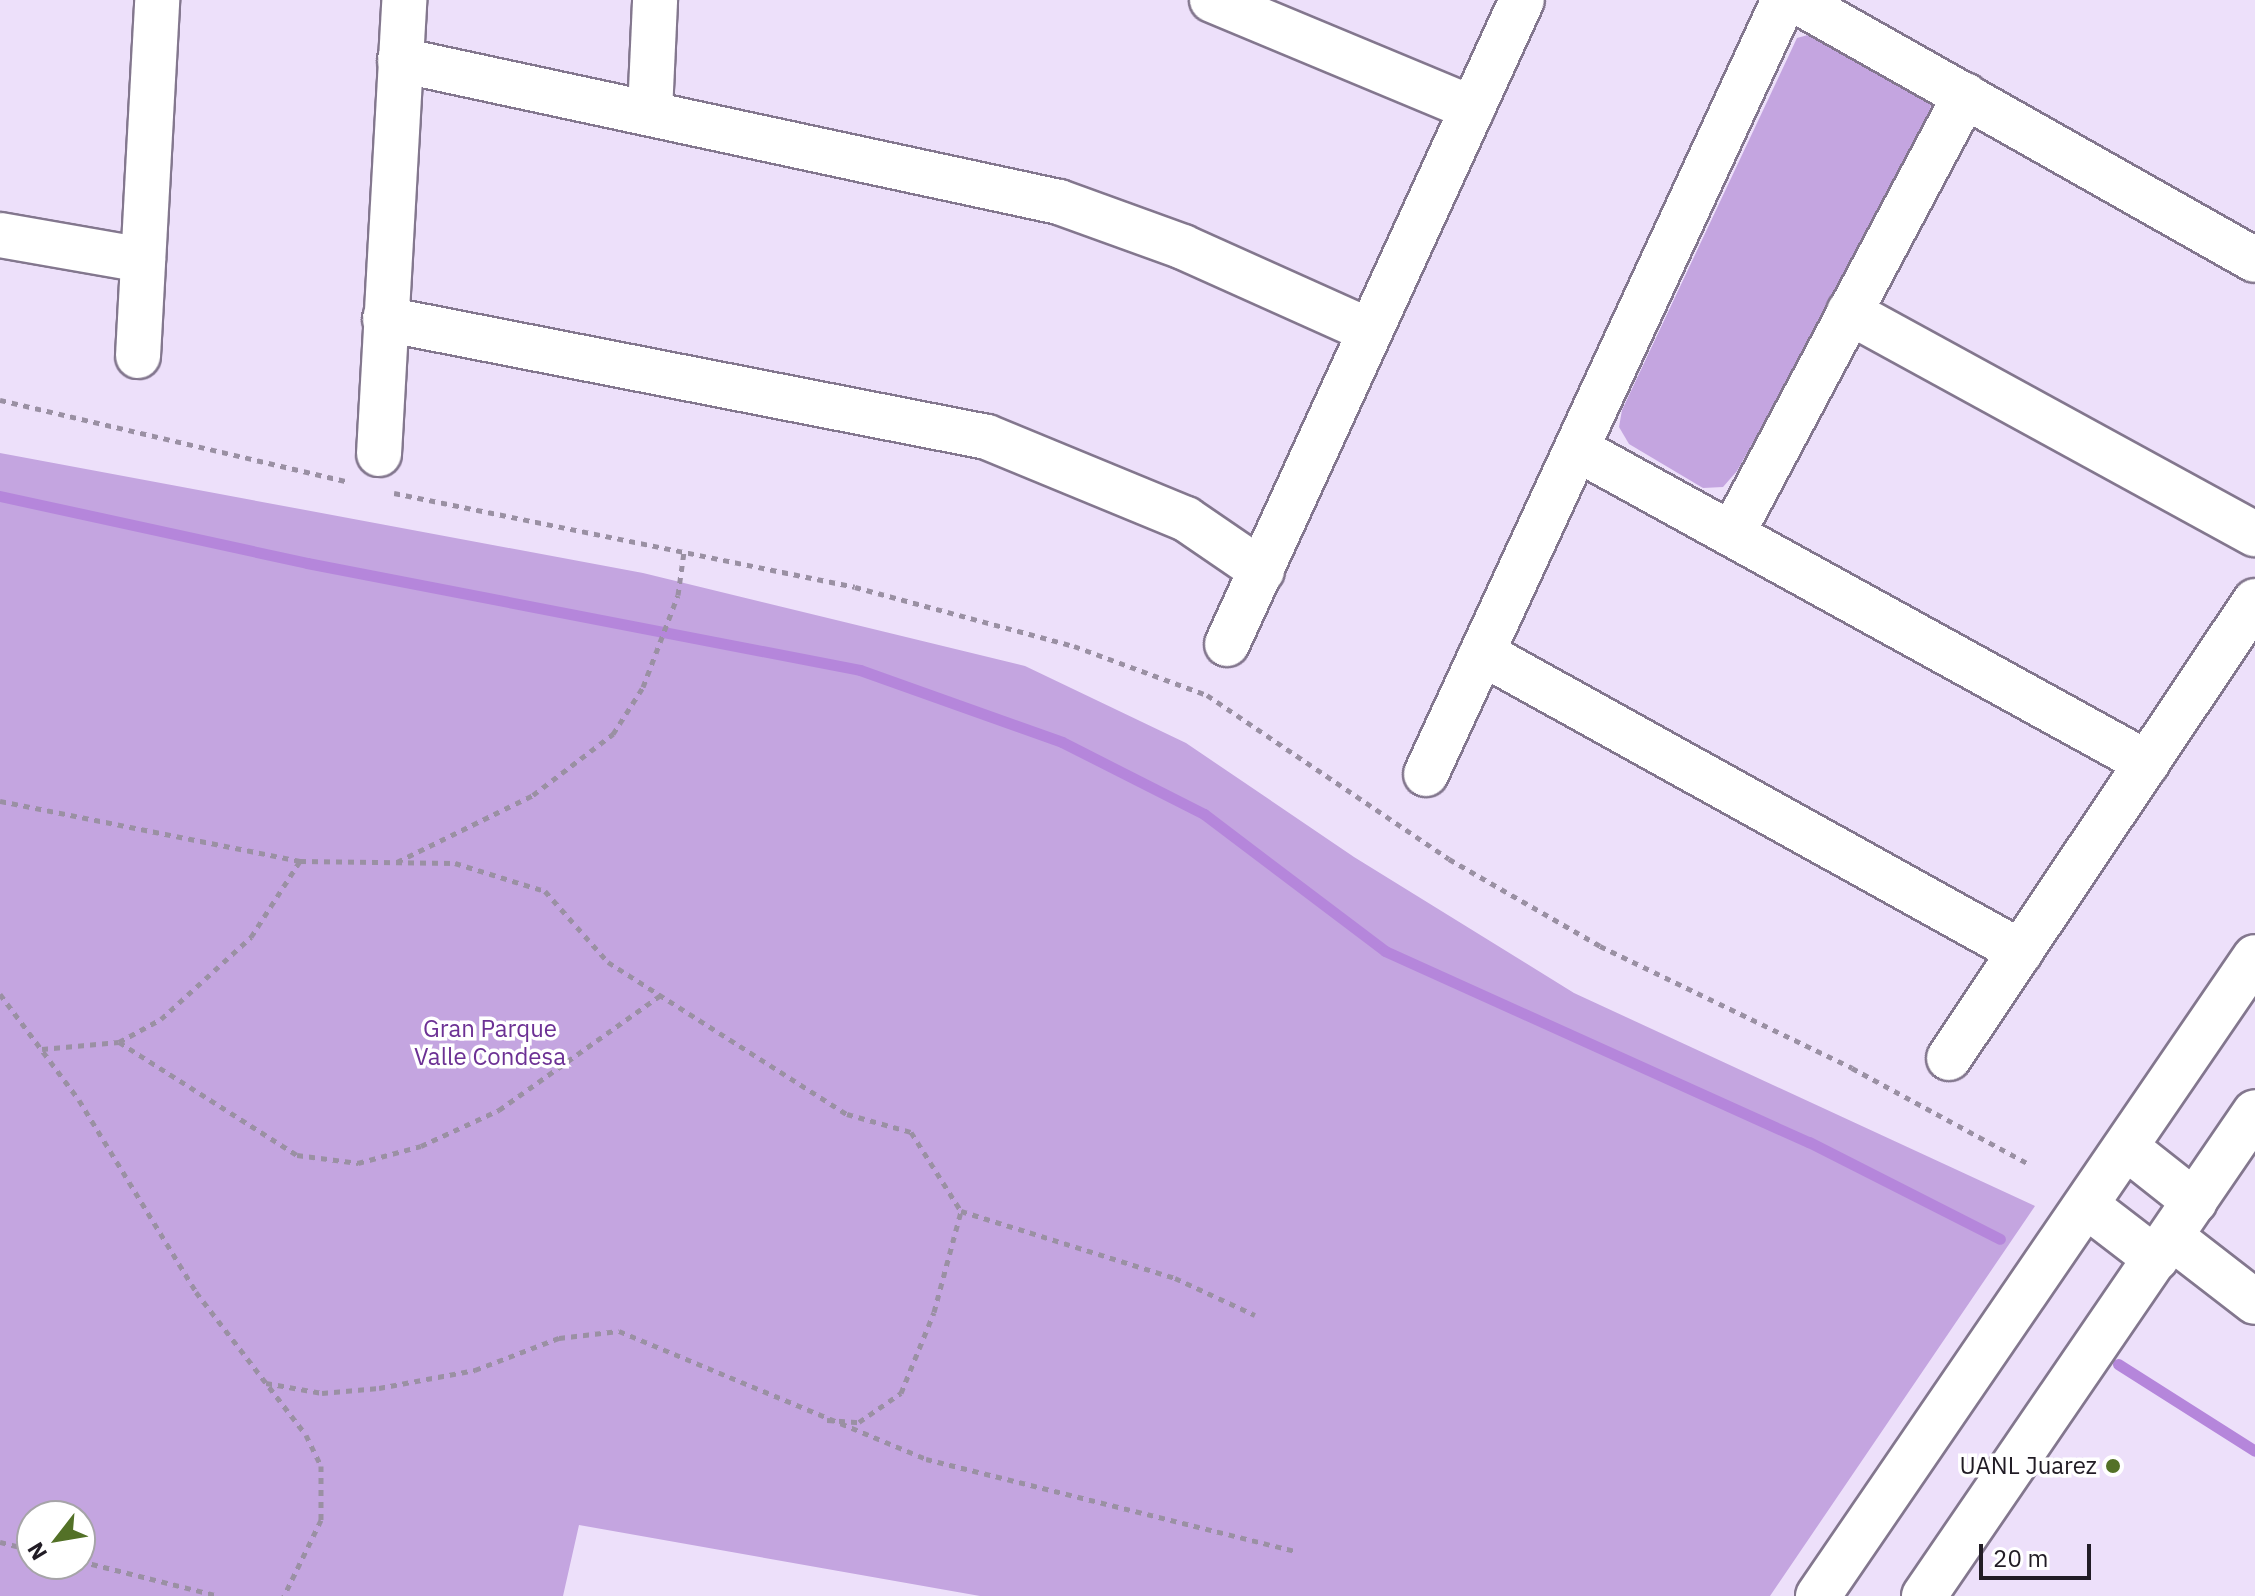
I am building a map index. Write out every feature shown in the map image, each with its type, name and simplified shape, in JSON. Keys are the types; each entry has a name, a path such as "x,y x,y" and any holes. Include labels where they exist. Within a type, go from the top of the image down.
{"street":[{"path":"138,356 157,0"},
{"path":"374,476 404,0"},
{"path":"650,112 655,0"},
{"path":"1227,644 1522,0"},
{"path":"1426,774 1784,0"},
{"path":"1795,0 2255,260"},
{"path":"1238,4 1472,108"},
{"path":"400,60 1059,202 1183,247 1370,331"},
{"path":"1732,534 1965,95"},
{"path":"0,235 143,260"},
{"path":"1849,312 2255,534"},
{"path":"385,319 987,437 1186,519 1262,571"},
{"path":"1577,449 2147,763"},
{"path":"1949,1058 2255,601"},
{"path":"1482,653 2021,952"},
{"path":"1818,1596 2128,1149 2255,957"},
{"path":"1924,1596 2255,1112"},
{"path":"2128,1149 2195,1202"},
{"path":"2087,1206 2255,1302"}],"path":[{"path":"0,400 374,476 684,552 855,587 1074,646 1207,695 1449,859 1600,946 1852,1068 2029,1164"},
{"path":"396,862 533,795 583,761 613,734 657,649 671,614 684,552"},
{"path":"0,801 300,861 455,863 545,891 608,962 847,1114 911,1132 961,1211 1175,1278 1255,1315"},
{"path":"41,1049 119,1042 203,986 251,937 300,861"},
{"path":"0,994 41,1049 196,1292 306,1435 325,1493 321,1520 284,1596"},
{"path":"119,1042 297,1155 358,1163 421,1146 499,1110 661,995"},
{"path":"822,1420 859,1422 901,1393 934,1312 961,1211"},
{"path":"266,1383 322,1393 393,1386 475,1370 559,1338 619,1331 822,1420 926,1459 1296,1551"},
{"path":"96,1565 219,1596"}],"green space":[{"path":"1815,33 1931,101 1929,127 1737,471 1723,487 1703,488 1629,444 1619,427 1622,410 1797,38"},
{"name":"Gran Parque Valle Condesa","path":"0,453 643,573 1025,666 1186,743 1354,857 1574,993 2035,1206 1770,1596 980,1596 579,1525 563,1596 0,1596"}],"waterway":[{"path":"0,496 307,563 860,670 1062,742 1204,814 1385,951 1809,1142 2000,1239"},
{"path":"2118,1364 2255,1451"}],"place":[{"name":"UANL Juarez","path":"2113,1466"}]}
